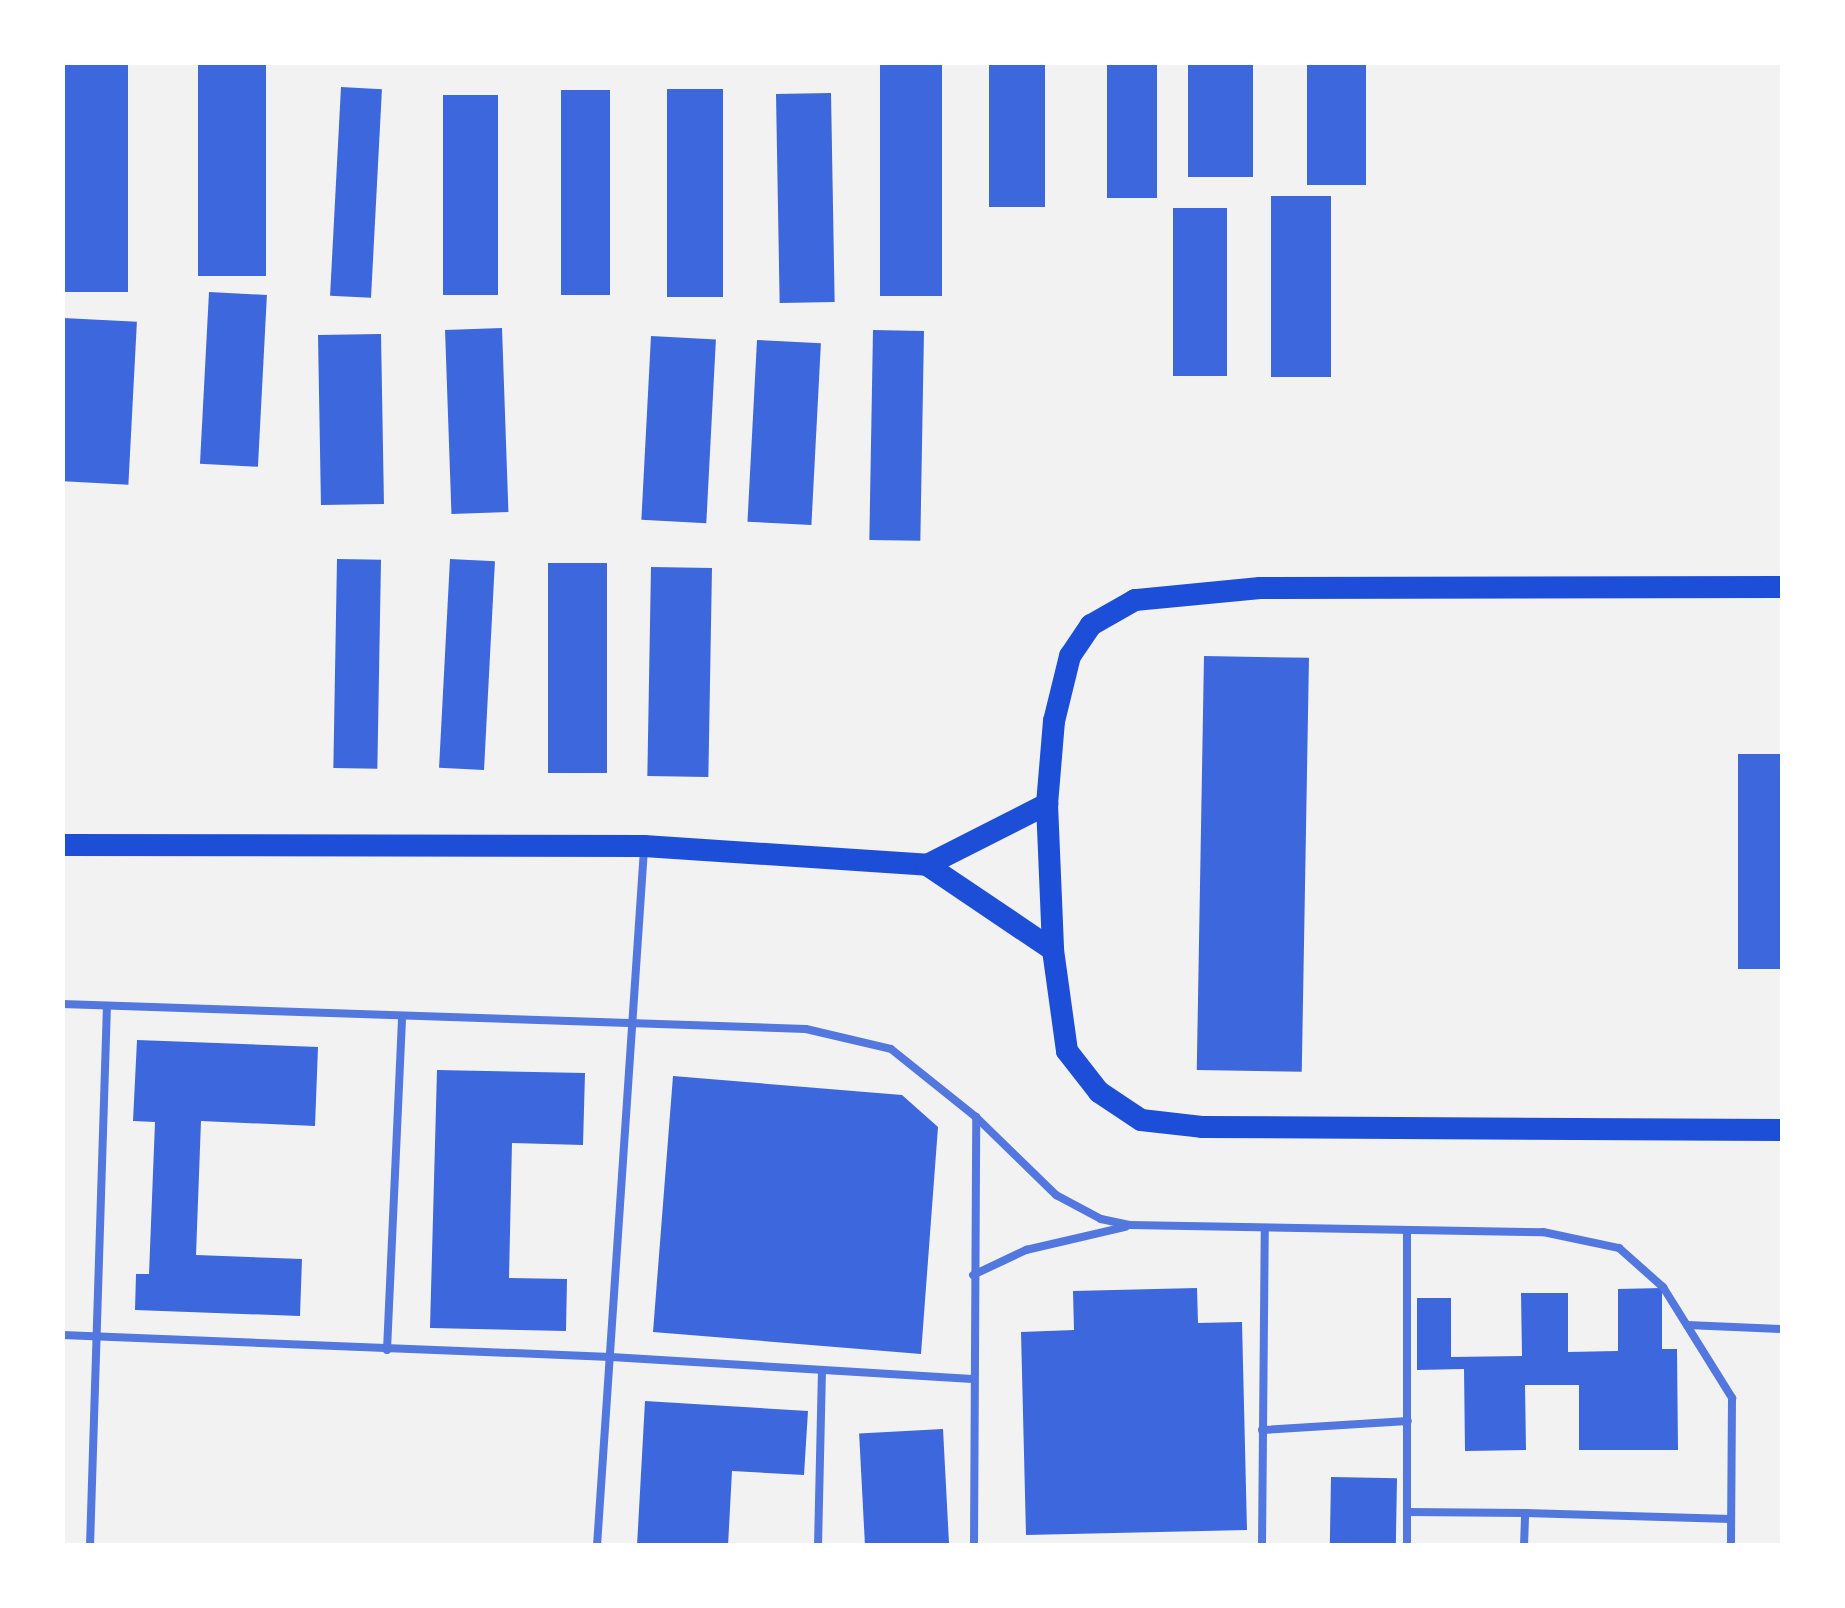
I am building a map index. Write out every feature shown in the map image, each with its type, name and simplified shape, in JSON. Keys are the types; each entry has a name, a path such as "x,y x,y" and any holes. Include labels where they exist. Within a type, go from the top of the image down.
{"main road":[{"path":"1782,588 1260,588 1135,600 1091,625 1070,656 1054,721 1047,804 1053,950 1067,1050 1099,1092 1140,1120 1202,1127 1782,1130"},
{"path":"62,846 644,846 927,864 1047,804"},
{"path":"927,864 1053,950"}],"lane":[{"path":"597,1546 644,846"},
{"path":"62,1004 806,1029 891,1049 976,1116 1056,1195 1101,1219 1129,1226 1543,1232 1619,1248 1663,1287 1732,1398 1731,1546"},
{"path":"90,1546 100,1336 106,1006"},
{"path":"388,1350 402,1018"},
{"path":"974,1546 976,1116"},
{"path":"973,1275 1026,1250 1129,1226"},
{"path":"1262,1546 1265,1228"},
{"path":"1407,1232 1407,1546"},
{"path":"1687,1325 1782,1329"},
{"path":"62,1335 611,1357 972,1379"},
{"path":"818,1546 822,1370"},
{"path":"1262,1430 1408,1420"},
{"path":"1408,1512 1731,1519"},
{"path":"1524,1546 1525,1513"}],"building":[{"path":"64,62 128,62 128,292 64,292"},
{"path":"198,62 266,62 266,276 198,276"},
{"path":"880,62 942,62 942,296 880,296"},
{"path":"989,62 1045,62 1045,207 989,207"},
{"path":"1107,62 1157,62 1157,198 1107,198"},
{"path":"1188,62 1253,62 1253,177 1188,177"},
{"path":"1307,62 1366,62 1366,185 1307,185"},
{"path":"341,87 382,89 371,298 330,296"},
{"path":"667,89 723,89 723,297 667,297"},
{"path":"561,90 610,90 610,295 561,295"},
{"path":"831,93 835,302 780,303 776,94"},
{"path":"443,95 498,95 498,295 443,295"},
{"path":"1271,196 1331,196 1331,377 1271,377"},
{"path":"1173,208 1227,208 1227,376 1173,376"},
{"path":"209,292 267,295 258,467 200,464"},
{"path":"63,318 137,322 128,485 62,481"},
{"path":"502,328 508,512 451,514 445,330"},
{"path":"873,330 924,331 920,541 869,540"},
{"path":"381,334 384,504 321,505 318,335"},
{"path":"651,336 716,339 706,523 641,520"},
{"path":"757,340 821,343 811,525 747,522"},
{"path":"337,559 381,560 377,769 333,768"},
{"path":"450,559 495,561 484,770 439,768"},
{"path":"548,563 607,563 607,773 548,773"},
{"path":"651,567 712,568 708,777 647,776"},
{"path":"1204,656 1309,658 1302,1072 1197,1070"},
{"path":"1738,754 1782,754 1782,969 1738,969"},
{"path":"137,1040 318,1047 315,1126 201,1121 196,1255 302,1259 300,1316 135,1310 136,1274 149,1274 155,1122 133,1121"},
{"path":"437,1070 585,1073 583,1145 512,1143 509,1278 567,1279 566,1331 430,1328"},
{"path":"673,1076 902,1095 938,1127 921,1354 653,1332"},
{"path":"1197,1288 1198,1323 1242,1322 1247,1530 1026,1535 1021,1332 1074,1330 1073,1291"},
{"path":"1662,1288 1662,1349 1677,1349 1678,1450 1579,1450 1579,1385 1525,1385 1526,1450 1465,1451 1464,1369 1417,1370 1417,1298 1451,1298 1451,1357 1522,1356 1521,1293 1568,1293 1568,1352 1618,1351 1618,1289"},
{"path":"645,1401 808,1411 804,1475 732,1471 728,1546 637,1546"},
{"path":"943,1429 949,1546 865,1546 859,1433"},
{"path":"1331,1477 1397,1478 1396,1546 1330,1546"}]}
